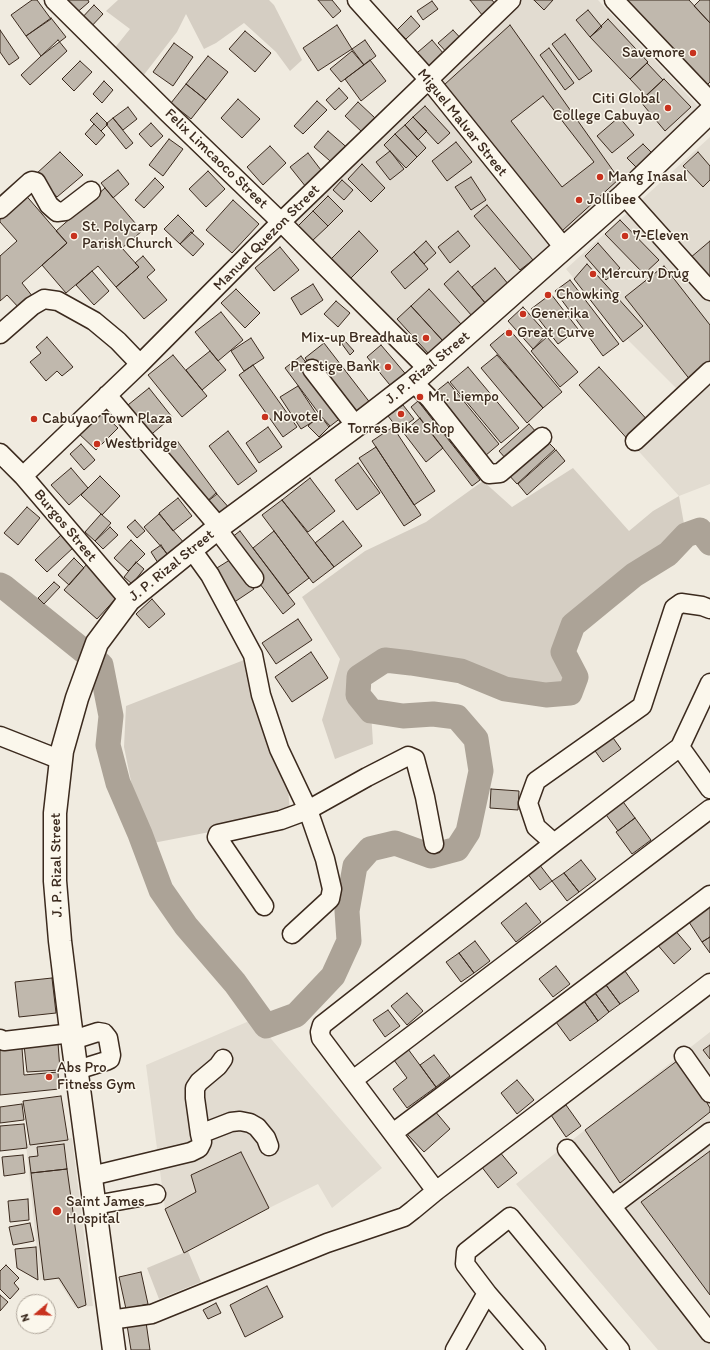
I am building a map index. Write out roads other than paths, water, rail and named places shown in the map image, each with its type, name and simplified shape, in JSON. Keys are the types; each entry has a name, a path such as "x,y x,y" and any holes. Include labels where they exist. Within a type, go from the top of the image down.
{"main road":[{"name":"J. P. Rizal Street","path":"114,1350 71,1032 60,941 55,881 55,813 62,751 77,698 97,643 129,600 218,528 356,426 421,375 565,249 624,195 710,112"}],"street":[{"name":"Felix Limcaoco Street","path":"54,0 281,222 421,375 430,399 489,474 500,473 542,437"},
{"name":"Miguel Malvar Street","path":"357,0 429,80 565,249"},
{"name":"Manuel Quezon Street","path":"23,476 140,364 281,222 512,0"},
{"path":"614,0 710,101"},
{"path":"0,209 32,181 36,182 49,205 57,212 65,211 91,190"},
{"path":"624,195 710,291"},
{"path":"0,334 32,306 44,299 58,301 94,321 118,341 140,364"},
{"path":"312,369 356,426"},
{"path":"635,441 710,371"},
{"path":"107,396 218,528 254,578"},
{"name":"Burgos Street","path":"0,453 23,476 129,600"},
{"path":"192,550 210,575 253,656 261,695 279,749 308,810 325,859 332,889 330,899 292,934"},
{"path":"554,843 536,827 528,803 536,782 642,706 674,608 681,603 702,606 710,609"},
{"path":"436,1191 321,1038 320,1032 322,1025 554,843 680,747 710,683"},
{"path":"0,736 61,760"},
{"path":"680,747 710,789"},
{"path":"264,906 217,837 218,834 281,820 308,810 408,756 415,759 425,797 434,844"},
{"path":"353,1080 710,809"},
{"path":"393,1133 710,895"},
{"path":"110,1320 152,1314 327,1243 404,1217 436,1191 710,983"},
{"path":"0,1031 104,1033 108,1038 111,1055 110,1059 77,1070"},
{"path":"0,1039 4,1041 71,1032"},
{"path":"684,1056 710,1093"},
{"path":"91,1176 191,1152 199,1148 202,1142 195,1098 195,1088 199,1082 218,1066 223,1058"},
{"path":"200,1134 231,1122 240,1121 250,1123 257,1127 266,1138 269,1146"},
{"path":"612,1206 710,1132"},
{"path":"567,1149 710,1332"},
{"path":"95,1205 156,1194"},
{"path":"536,1350 487,1293 465,1264 466,1252 510,1217 620,1350"},
{"path":"455,1350 487,1293"}],"waterway":[{"path":"0,585 101,665 111,716 108,745 118,783 140,834 161,890 186,926 235,983 266,1026 296,1015 333,976 349,941 347,911 355,866 370,849 395,843 431,856 457,849 468,832 481,771 476,739 457,717 433,714 403,716 371,711 358,695 359,677 385,660 461,671 505,689 546,695 570,693 576,677 563,652 573,625 634,575 668,554 686,535 700,530 710,543"}],"place":[{"name":"Savemore","path":"693,53"},
{"name":"Citi Global College Cabuyao","path":"668,108"},
{"name":"Mang Inasal","path":"600,177"},
{"name":"Jollibee","path":"579,200"},
{"name":"St. Polycarp Parish Church","path":"74,236"},
{"name":"7-Eleven","path":"625,236"},
{"name":"Mercury Drug","path":"593,274"},
{"name":"Chowking","path":"548,295"},
{"name":"Generika","path":"523,314"},
{"name":"Great Curve","path":"509,333"},
{"name":"Mix-up Breadhaus","path":"426,338"},
{"name":"Prestige Bank","path":"388,367"},
{"name":"Mr. Liempo","path":"420,397"},
{"name":"Torres Bike Shop","path":"401,414"},
{"name":"Novotel","path":"265,417"},
{"name":"Cabuyao Town Plaza","path":"34,419"},
{"name":"Westbridge","path":"97,444"},
{"name":"Abs Pro Fitness Gym","path":"49,1077"},
{"name":"Saint James Hospital","path":"57,1211"}]}
